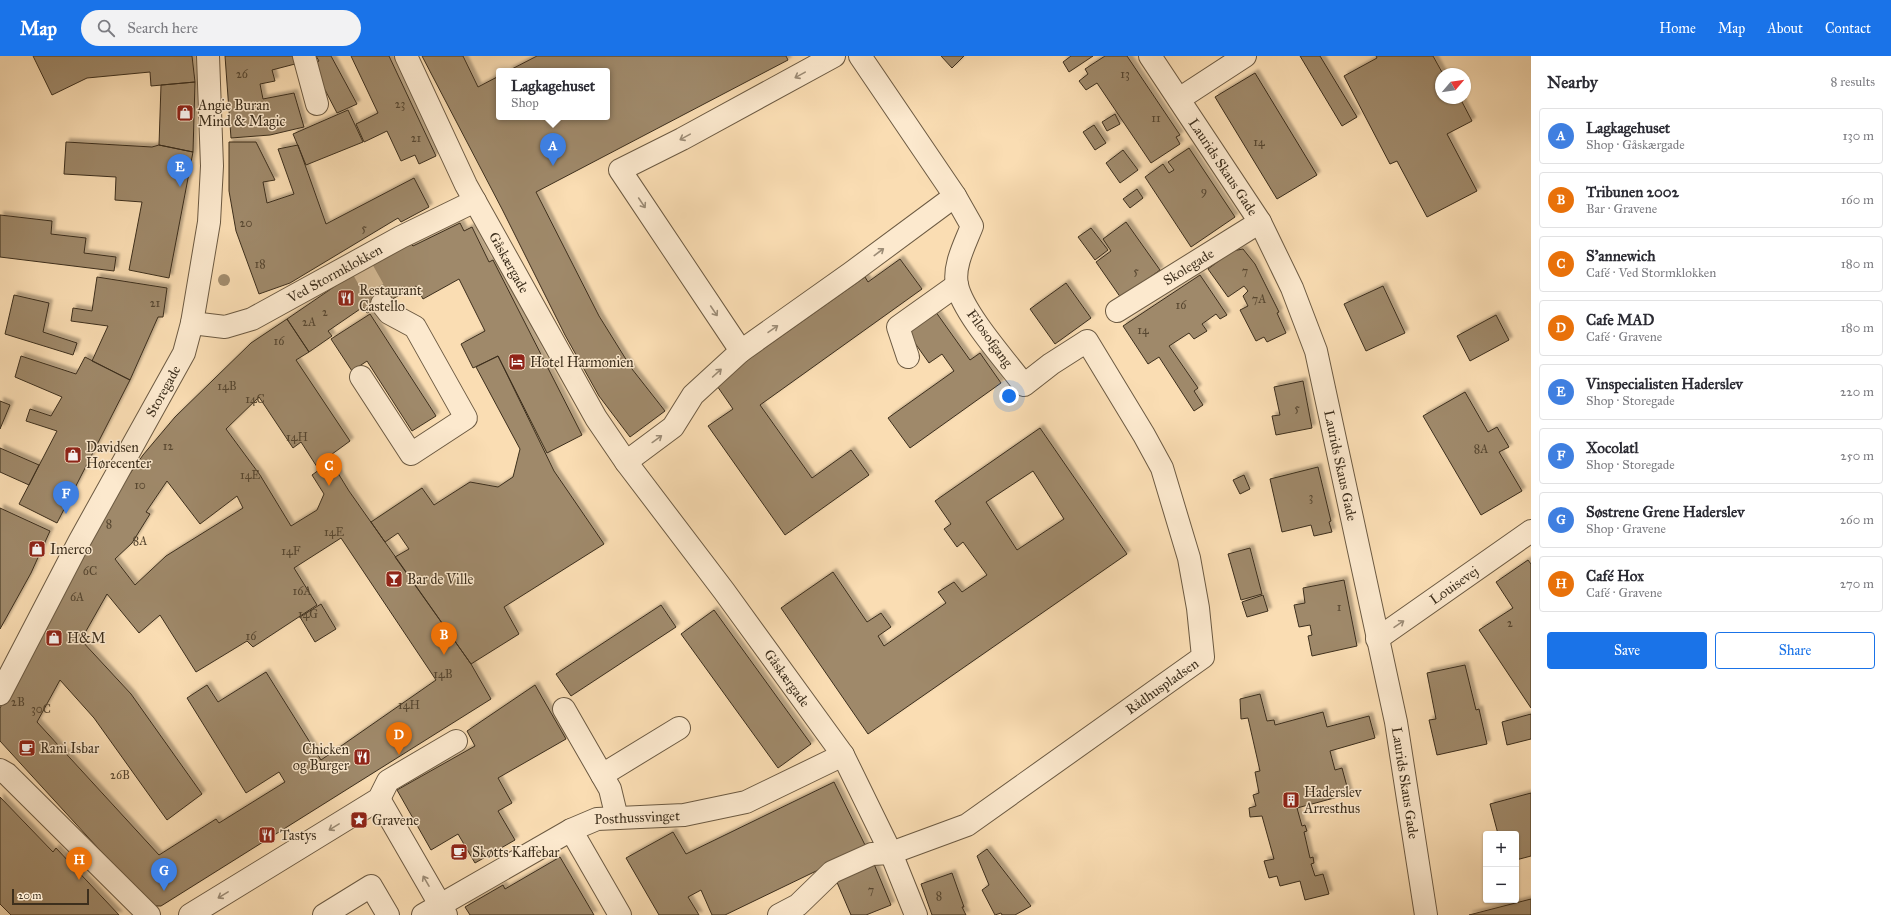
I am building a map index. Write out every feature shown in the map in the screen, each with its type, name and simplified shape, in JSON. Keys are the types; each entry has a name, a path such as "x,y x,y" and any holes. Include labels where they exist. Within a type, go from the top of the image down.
{"street":[{"name":"Storegade","path":"0,694 79,542 184,353 192,323 209,222 212,166 208,56"},
{"path":"304,56 317,104"},
{"name":"Gåskærgade","path":"406,56 475,201 596,418 626,462 724,591 843,755 891,853 916,915"},
{"path":"741,351 620,170 682,139 834,56"},
{"name":"Filosofgang","path":"860,56 955,196 972,226 958,265 957,285 968,310 1024,384 1051,364 1087,341"},
{"name":"Laurids Skaus Gade","path":"1150,56 1179,99 1200,134 1260,222 1292,288 1316,351 1396,722 1426,915"},
{"path":"1179,99 1245,56"},
{"path":"626,462 673,427 693,395 741,351 851,273 955,196"},
{"name":"Ved Stormklokken","path":"192,323 225,327 252,319 360,265 401,237 475,201"},
{"name":"Skolegade","path":"1117,311 1260,222"},
{"path":"908,357 898,327 957,285"},
{"path":"361,377 411,454 466,418 415,327 389,313 382,304"},
{"name":"Rådhuspladsen","path":"891,853 972,822 1203,656 1198,608 1189,558 1162,468 1144,434 1087,341"},
{"name":"Louisevej","path":"1377,639 1531,531"},
{"path":"564,709 610,789 617,818"},
{"path":"602,775 679,728"},
{"path":"190,915 379,799 388,781 456,741"},
{"name":"Posthussvinget","path":"436,912 571,830 597,819 684,815 746,802 843,755"},
{"path":"0,770 7,774 149,915"},
{"path":"379,799 436,912"},
{"path":"571,830 620,915"},
{"path":"779,915 798,905 832,872 872,854 891,853"},
{"path":"324,915 371,886 388,915"}],"building":[{"path":"33,56 192,56 195,82 151,86 150,72 87,78 52,95"},
{"path":"225,56 293,56 295,64 272,70 275,81 260,84 263,99 294,93 304,127 270,135 231,138"},
{"path":"316,56 331,56 357,104 337,113 312,65 319,61"},
{"path":"351,56 389,56 436,156 419,164 415,155 401,161 387,131 364,142 356,124 378,113"},
{"path":"422,56 463,56 478,87 496,78 496,120 610,120 610,68 514,68 537,56 786,56 788,60 536,192 599,316 632,369 665,411 630,437 599,396 565,335 502,209"},
{"path":"941,56 964,56 952,68"},
{"path":"1071,56 1093,56 1069,72 1063,62"},
{"path":"1105,56 1127,56 1180,135 1176,137 1180,144 1151,163 1097,83 1086,90 1079,81 1088,74 1085,69"},
{"path":"1300,56 1320,56 1357,117 1342,126"},
{"path":"1376,56 1433,56 1440,68 1435,68 1435,104 1463,104 1472,121 1447,134 1477,191 1427,217 1397,161 1390,164 1344,76 1377,58"},
{"path":"1255,73 1317,175 1277,199 1215,97"},
{"path":"195,82 193,152 159,145 161,85"},
{"path":"348,110 363,142 306,165 293,134"},
{"path":"1115,114 1120,124 1107,131 1102,122"},
{"path":"1094,125 1106,143 1095,150 1083,132"},
{"path":"66,142 152,147 159,145 193,152 169,278 129,270 142,202 115,200 116,177 64,174"},
{"path":"229,142 256,142 275,180 263,182 267,203 294,194 278,149 298,145 326,224 414,178 429,207 401,222 398,218 290,283 259,294 236,231 229,191"},
{"path":"1189,148 1235,217 1191,247 1145,177 1163,164 1169,173 1174,170 1168,162"},
{"path":"1123,150 1138,170 1120,183 1106,163"},
{"path":"1137,189 1143,198 1130,208 1123,199"},
{"path":"0,215 52,221 51,234 86,238 84,253 116,257 114,271 0,257"},
{"path":"1126,222 1160,270 1121,298 1096,262 1111,251 1103,239"},
{"path":"460,223 464,231 472,227 489,262 493,260 582,435 547,453 498,356 473,368 461,344 485,331 459,279 423,299 416,286 367,313 363,307 328,331 332,336 309,352 287,319 347,278 410,243 413,246"},
{"path":"1091,228 1108,250 1095,260 1078,237"},
{"path":"1243,249 1255,264 1279,312 1277,313 1286,333 1267,342 1264,337 1256,341 1240,310 1248,306 1243,296 1248,291 1244,286 1228,297 1208,269 1232,251"},
{"path":"900,259 922,289 760,405 812,478 851,450 869,475 785,535 708,426 733,409 715,383 865,277 868,282"},
{"path":"1200,275 1227,315 1220,319 1216,314 1202,324 1207,331 1194,339 1189,333 1169,346 1198,388 1194,391 1203,405 1194,411 1159,357 1148,364 1123,326"},
{"path":"97,277 167,288 163,317 158,317 130,380 92,361 108,326 71,321 73,308 92,311"},
{"path":"1066,283 1091,318 1055,344 1030,309"},
{"path":"1383,286 1405,333 1366,351 1344,304"},
{"path":"14,295 49,303 43,332 77,343 73,355 5,334"},
{"path":"933,308 970,360 980,353 1001,383 910,448 888,418 954,371 942,354 929,363 905,329"},
{"path":"370,314 436,416 412,431 367,361 352,371 331,339"},
{"path":"1496,315 1509,340 1470,361 1457,336"},
{"path":"287,319 309,352 296,360 350,441 328,457 349,491 471,664 491,699 161,906 151,906 0,741 0,708 115,495 143,455 175,417 251,343","holes":["259,397 293,448 301,442 319,470 312,475 324,494 317,510 291,526 260,475 226,429","167,481 200,524 237,496 243,508 166,556 135,585 115,559 132,543 150,514 146,512","341,538 436,680 321,760 266,672 218,702 207,685 187,698 246,793 279,772 285,782 219,823 216,819 159,855 37,722 60,680 94,718 167,820 202,794 131,694 81,640 107,594 139,633 160,615 196,672 247,641 253,647 317,605 294,568"]},
{"path":"21,356 76,374 85,357 130,380 57,523 19,504 57,431 26,421 30,409 51,416 62,397 15,377"},
{"path":"498,356 554,471 604,544 504,607 519,634 471,664 395,557 409,549 398,533 385,542 371,522 422,488 434,505 470,482 498,487 513,477 520,449 476,367"},
{"path":"1303,381 1312,428 1276,435 1272,416 1280,415 1274,387"},
{"path":"1465,392 1488,432 1497,427 1509,447 1499,452 1522,491 1481,515 1423,416"},
{"path":"0,401 10,405 0,429"},
{"path":"1040,428 1127,554 868,734 781,608 833,572 867,622 881,613 891,627 878,636 884,646 946,603 938,592 954,582 962,592 987,575 963,542 957,547 944,529 951,524 935,501","holes":["1033,471 1064,519 1017,550 986,502"]},
{"path":"0,448 39,465 29,485 0,472"},
{"path":"1318,467 1331,521 1329,522 1332,532 1314,536 1311,525 1282,532 1270,479"},
{"path":"1244,475 1250,489 1240,494 1233,480"},
{"path":"0,508 50,531 31,573 0,629"},
{"path":"1250,548 1262,594 1241,600 1228,554"},
{"path":"1528,560 1531,564 1531,708 1479,630 1513,608 1496,582"},
{"path":"1344,580 1357,646 1312,656 1308,636 1312,635 1310,625 1299,627 1294,605 1305,603 1303,588"},
{"path":"1263,595 1268,611 1247,617 1242,602"},
{"path":"321,604 336,629 315,642 300,617"},
{"path":"661,605 676,627 571,696 556,674"},
{"path":"714,610 811,744 778,768 681,634"},
{"path":"1465,665 1476,710 1479,709 1487,744 1437,755 1429,720 1436,719 1427,673"},
{"path":"535,685 566,739 498,778 512,803 498,811 515,840 475,863 458,834 431,850 397,790 475,746 467,731"},
{"name":"Haderslev Arresthus","path":"1260,694 1267,721 1274,720 1275,725 1323,712 1327,727 1369,716 1375,738 1330,751 1335,770 1342,768 1349,794 1297,808 1302,826 1305,825 1307,831 1304,832 1310,858 1313,857 1314,863 1311,864 1315,876 1323,874 1329,894 1305,900 1300,881 1280,886 1277,876 1269,878 1264,861 1274,859 1262,816 1250,817 1249,808 1256,806 1253,795 1259,793 1255,772 1260,771 1248,718 1241,719 1240,699"},
{"path":"1531,714 1531,739 1507,745 1502,722"},
{"path":"834,782 866,847 725,915 712,915 701,890 688,897 699,915 659,915 626,858 673,832 686,854"},
{"path":"1531,793 1531,856 1519,859 1519,831 1497,831 1490,804"},
{"path":"0,797 53,852 56,848 119,915 11,915 0,904"},
{"path":"987,849 1031,906 1015,915 1002,915 1001,913 995,915 982,890 989,885 977,856"},
{"path":"560,857 594,915 470,915 465,907 503,885 505,889"},
{"path":"874,864 891,905 866,915 851,915 836,880"},
{"path":"952,873 964,907 962,907 966,915 932,915 921,884"},
{"path":"1531,899 1531,915 1469,915 1519,903"}],"tunnel":[{"path":"363,270 382,304"}],"place":[{"name":"Angie Buran Mind & Magic","path":"185,113"},
{"name":"Lagkagehuset","path":"553,166"},
{"name":"Vinspecialisten Haderslev","path":"180,187"},
{"name":"Restaurant Castello","path":"346,298"},
{"name":"Hotel Harmonien","path":"517,362"},
{"name":"Davidsen Hørecenter","path":"73,455"},
{"name":"S'annewich","path":"329,486"},
{"name":"Xocolatl","path":"66,514"},
{"name":"Imerco","path":"37,549"},
{"name":"Bar de Ville","path":"394,579"},
{"name":"H&M","path":"54,638"},
{"name":"Tribunen 2002","path":"444,655"},
{"name":"Rani Isbar","path":"27,748"},
{"name":"Cafe MAD","path":"399,755"},
{"name":"Chicken og Burger","path":"362,757"},
{"name":"Haderslev Arresthus","path":"1291,800"},
{"name":"Gravene","path":"359,820"},
{"name":"Tastys","path":"267,835"},
{"name":"Skøtts Kaffebar","path":"459,852"},
{"name":"Café Hox","path":"79,880"},
{"name":"Søstrene Grene Haderslev","path":"164,891"}]}
